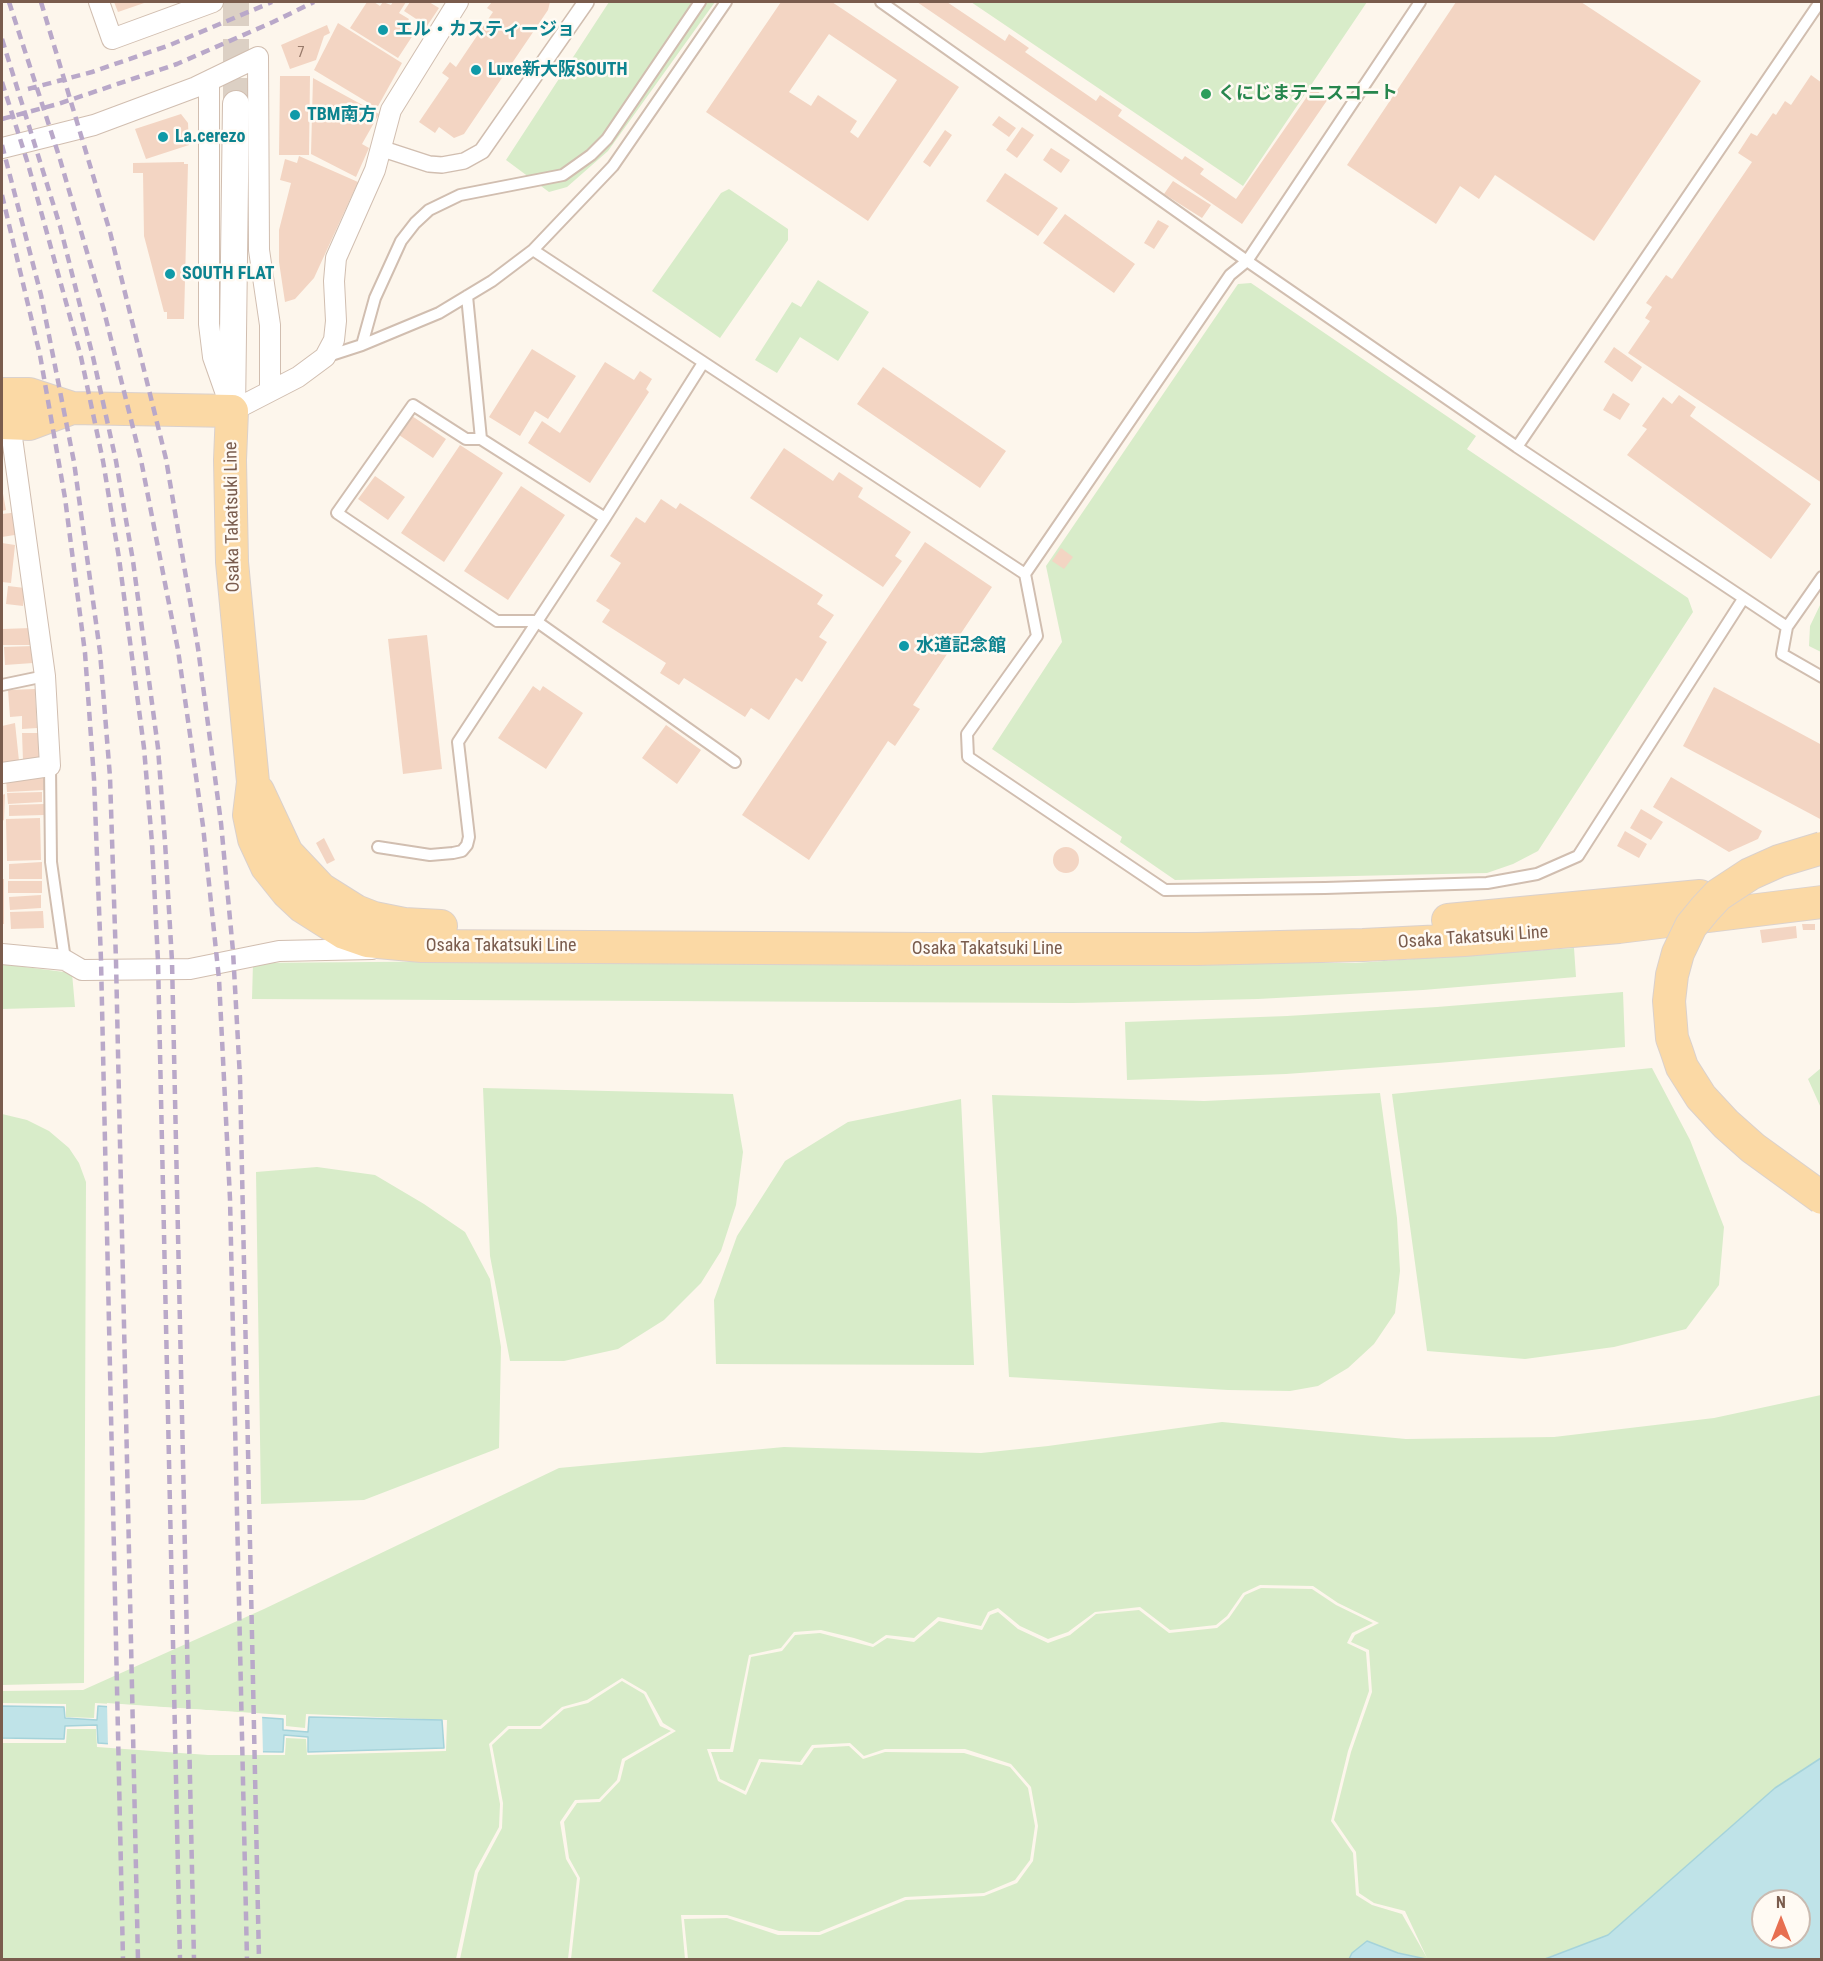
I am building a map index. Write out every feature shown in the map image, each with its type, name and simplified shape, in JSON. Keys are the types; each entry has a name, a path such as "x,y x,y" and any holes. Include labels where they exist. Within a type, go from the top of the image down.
{"main road":[{"path":"4,414 29,394 72,408 232,411"},
{"name":"Osaka Takatsuki Line","path":"232,411 230,460 232,562 253,782 249,815 254,839 267,867 287,892 303,907 344,933 367,941 422,946 1197,949 1363,945 1464,940 1619,927 1821,902"},
{"name":"Osaka Takatsuki Line","path":"253,782 287,853 306,875 321,889 356,910 374,918 404,924 1172,929 1361,925 1460,920 1617,905 1821,880"},
{"path":"1821,848 1779,861 1750,874 1718,895 1705,909 1691,926 1678,953 1672,975 1669,1017 1674,1045 1682,1067 1701,1097 1753,1148 1821,1198"}],"street":[{"path":"99,2 112,39 212,2"},
{"path":"232,411 298,377 325,357 334,340 336,258 375,170 391,110 458,2"},
{"path":"380,148 429,164 442,165 464,161 482,151 586,2"},
{"path":"2,148 94,125 209,81 258,57 259,250 270,325 270,390"},
{"path":"209,81 209,324 213,357 232,411"},
{"path":"232,411 236,104"},
{"path":"2,773 50,766 45,676 4,414"},
{"path":"2,954 65,960 82,970 190,969 279,951 352,951 422,946"}],"lane":[{"path":"362,345 375,298 401,241 415,223 429,210 460,195 563,175 591,155 607,139 700,2"},
{"path":"325,357 362,345 438,314 492,281 533,250 613,166 726,2"},
{"path":"881,2 1247,261 1517,447 1787,627"},
{"path":"1420,2 1247,261 1230,275 1025,574 1037,636 967,734 968,757 1165,890 1487,883 1537,874 1578,856 1743,598"},
{"path":"1517,447 1820,2"},
{"path":"533,250 1025,574"},
{"path":"467,296 481,439"},
{"path":"378,847 430,855 453,853 462,850 467,845 469,837 458,742 605,518 703,363"},
{"path":"605,518 481,439 466,439 413,405 338,513 497,621 537,621 735,762"},
{"path":"1821,577 1787,627 1782,654 1821,677"},
{"path":"2,685 45,676"},
{"path":"50,766 51,862 65,960"}],"green space":[{"path":"609,2 715,2 608,151 567,187 549,192 506,160"},
{"name":"くにじまテニスコート","path":"971,2 1367,2 1243,186"},
{"path":"729,189 788,229 788,240 720,338 652,291 721,193"},
{"path":"818,280 869,312 838,361 800,337 777,373 755,360 792,302 801,307"},
{"path":"1251,283 1476,436 1467,449 1688,598 1693,612 1538,851 1513,864 1487,873 1175,880 1120,842 1122,837 992,749 1062,642 1046,566 1238,284"},
{"path":"1821,603 1821,652 1809,646 1810,626"},
{"path":"1574,948 1576,977 1423,990 1258,999 1073,1003 252,999 253,963 491,961 1355,963"},
{"path":"2,964 72,973 75,1007 2,1009"},
{"path":"1623,992 1625,1047 1286,1074 1127,1080 1125,1022 1437,1007"},
{"path":"1652,1068 1690,1140 1724,1227 1719,1285 1686,1329 1614,1347 1525,1359 1427,1351 1392,1094"},
{"path":"1821,1068 1821,1108 1808,1079"},
{"path":"483,1088 733,1094 743,1152 736,1205 721,1251 701,1283 664,1320 618,1349 564,1361 510,1361 490,1256"},
{"path":"1380,1093 1397,1218 1400,1271 1395,1313 1374,1344 1348,1368 1318,1386 1290,1391 1228,1390 1009,1377 992,1095 1204,1101"},
{"path":"961,1099 974,1365 716,1364 714,1300 737,1236 785,1161 848,1122"},
{"path":"2,1114 27,1120 49,1131 69,1148 79,1163 86,1182 84,1683 2,1685"},
{"path":"317,1167 375,1175 465,1232 490,1279 501,1347 499,1448 364,1500 261,1504 256,1172"},
{"path":"1821,1395 1821,1758 1775,1788 1608,1935 1544,1959 1426,1959 1398,1953 1352,1953 1349,1960 688,1959 684,1919 727,1918 778,1935 820,1935 906,1900 984,1896 1017,1883 1033,1861 1038,1826 1031,1787 1011,1764 965,1749 885,1749 864,1756 850,1743 812,1745 800,1762 759,1759 745,1791 720,1779 711,1752 733,1752 751,1657 782,1651 795,1635 820,1633 873,1647 887,1638 914,1642 939,1621 982,1630 990,1615 998,1612 1018,1629 1048,1643 1070,1635 1096,1614 1139,1610 1169,1633 1217,1628 1229,1618 1245,1595 1261,1588 1312,1589 1336,1605 1373,1623 1352,1633 1347,1643 1366,1652 1369,1691 1348,1751 1331,1821 1353,1853 1356,1895 1372,1905 1402,1914 1427,1958 1405,1911 1374,1903 1359,1893 1356,1852 1334,1820 1351,1752 1372,1692 1369,1650 1351,1642 1355,1635 1379,1623 1338,1603 1313,1586 1260,1585 1243,1593 1227,1616 1216,1625 1170,1630 1140,1607 1095,1612 1068,1632 1048,1639 1020,1626 998,1608 988,1612 981,1626 938,1617 914,1638 886,1635 873,1644 821,1630 794,1632 781,1648 749,1655 730,1749 707,1749 718,1781 746,1795 761,1762 802,1765 814,1748 849,1746 863,1759 885,1752 964,1753 1010,1767 1028,1788 1035,1826 1030,1860 1015,1880 984,1893 905,1897 819,1932 779,1931 727,1915 681,1915 685,1959 571,1959 580,1878 569,1858 564,1822 577,1803 600,1802 620,1781 625,1761 676,1731 663,1723 646,1692 622,1678 587,1700 562,1707 540,1726 508,1726 489,1744 500,1804 499,1827 475,1871 456,1959 2,1959 2,1743 66,1743 67,1729 96,1729 97,1747 208,1755 285,1755 286,1738 306,1739 307,1755 446,1751 447,1720 306,1714 305,1728 286,1726 286,1715 95,1703 94,1718 66,1717 66,1704 2,1703 2,1691 83,1690 264,1609 559,1468 784,1447 981,1453 1222,1422 1406,1439 1554,1437 1714,1418"},
{"path":"622,1681 644,1694 660,1726 671,1731 622,1759 617,1780 599,1799 575,1800 560,1822 566,1859 577,1878 568,1959 460,1959 478,1873 502,1828 503,1803 492,1745 509,1729 541,1729 564,1709 588,1703"}],"water":[{"path":"2,1706 64,1707 65,1718 97,1720 98,1706 283,1719 283,1730 308,1732 309,1717 442,1720 444,1748 308,1752 308,1737 284,1735 283,1752 208,1751 98,1743 97,1725 65,1726 64,1739 2,1738"},
{"path":"1821,1758 1821,1959 1545,1959 1608,1935 1775,1788"},
{"path":"1367,1941 1398,1953 1426,1959 1349,1959 1352,1953"}],"pier":[{"path":"107,1703 262,1714 263,1755 208,1754 108,1747"}],"building":[{"path":"114,2 147,2 118,12"},
{"name":"エル・カスティージョ","path":"367,2 374,2 380,6 383,2 391,5 393,2 406,2 399,13 409,19 405,26 415,32 398,58 350,28"},
{"path":"410,2 429,2 439,8 427,26 404,11"},
{"name":"Luxe新大阪SOUTH","path":"492,2 550,2 548,10 464,134 454,138 439,127 435,133 419,122 449,78 442,73 450,62 456,67 493,12 487,8"},
{"path":"781,2 832,2 959,87 868,221 706,112","holes":["829,34 897,80 858,138 850,132 857,121 818,95 811,106 789,92"]},
{"path":"917,2 947,2 1005,41 1009,34 1029,48 1025,52 1096,101 1100,95 1122,110 1118,116 1182,160 1185,156 1204,169 1200,174 1236,199 1313,88 1328,99 1242,224"},
{"path":"1456,2 1581,2 1701,81 1594,241 1495,175 1479,199 1460,186 1436,224 1347,165"},
{"path":"338,23 402,63 377,108 314,70"},
{"path":"327,25 330,33 324,36 316,60 290,69 281,45"},
{"path":"1811,75 1822,83 1822,483 1628,353 1650,321 1645,318 1652,307 1646,303 1666,275 1672,279 1752,162 1738,153 1751,133 1757,136 1773,113 1776,115 1785,101 1791,105"},
{"name":"TBM南方","path":"280,76 310,76 309,155 279,155"},
{"path":"313,78 379,114 362,144 369,148 356,177 311,154"},
{"name":"La.cerezo","path":"181,114 188,123 189,145 146,159 135,129"},
{"path":"999,116 1016,128 1009,137 992,125"},
{"path":"1022,127 1034,135 1017,158 1006,150"},
{"path":"945,130 952,135 930,167 923,162"},
{"path":"1051,148 1070,160 1061,173 1043,160"},
{"path":"299,156 358,182 314,278 295,299 285,302 279,262 279,230 291,183 280,180 285,159 297,163"},
{"name":"SOUTH FLAT","path":"184,162 188,164 184,319 167,319 167,312 164,312 144,236 143,173 133,173 133,163"},
{"path":"1005,173 1058,208 1038,236 986,201"},
{"path":"1173,181 1211,205 1202,218 1164,194"},
{"path":"1065,214 1135,264 1114,293 1043,243"},
{"path":"1158,220 1169,226 1154,249 1144,243"},
{"path":"1614,347 1642,367 1632,382 1604,362"},
{"path":"532,349 576,376 548,419 535,411 520,436 489,417"},
{"path":"605,362 634,380 640,371 652,379 646,389 649,392 590,483 528,443 542,421 560,433"},
{"path":"883,367 1006,451 980,488 857,404"},
{"path":"1613,393 1630,404 1620,420 1603,410"},
{"path":"1679,395 1696,407 1690,416 1811,504 1771,559 1627,455 1647,429 1642,426 1663,397 1672,404"},
{"path":"412,416 446,439 433,458 399,435"},
{"path":"460,445 503,473 444,562 401,533"},
{"path":"784,448 833,481 839,472 863,488 858,497 911,532 895,556 902,561 883,587 750,498"},
{"path":"375,476 405,497 388,520 358,499"},
{"path":"521,486 565,515 508,600 464,571"},
{"path":"2,488 6,510 2,511"},
{"path":"661,499 676,509 680,503 823,595 817,604 834,615 819,637 827,642 802,682 796,678 769,720 751,708 745,717 684,678 679,685 660,673 666,663 602,622 610,610 596,601 621,563 610,556 636,517 645,523"},
{"path":"19,512 21,534 2,537 2,514"},
{"name":"水道記念館","path":"925,542 992,587 913,705 920,709 895,746 888,741 809,860 742,815"},
{"path":"2,543 15,545 11,583 2,582"},
{"path":"1061,548 1073,557 1064,569 1052,561"},
{"path":"8,586 25,588 23,606 6,604"},
{"path":"31,628 31,645 3,645 2,629"},
{"path":"427,635 442,769 403,774 388,639"},
{"path":"33,646 33,663 5,665 4,647"},
{"path":"533,686 540,691 543,686 583,713 546,769 498,738"},
{"path":"1714,687 1822,745 1822,820 1683,746"},
{"path":"35,689 37,728 22,729 22,716 10,717 8,690"},
{"path":"15,723 19,761 2,765 2,726"},
{"path":"666,725 701,750 677,784 642,758"},
{"path":"22,733 38,733 39,758 23,761"},
{"path":"44,774 45,790 7,792 6,779"},
{"path":"1671,777 1762,831 1758,839 1729,852 1653,807"},
{"path":"42,792 42,802 8,804 7,793"},
{"path":"5,794 4,820 2,821 2,795"},
{"path":"44,804 44,815 9,816 9,805"},
{"path":"1641,809 1663,822 1651,840 1630,828"},
{"path":"40,818 41,860 7,861 6,819"},
{"path":"1625,831 1647,844 1639,858 1617,846"},
{"path":"324,838 335,860 327,864 316,843"},
{"path":"1066,847 1075,851 1079,860 1075,869 1066,873 1057,869 1053,860 1057,851"},
{"path":"42,862 42,879 9,879 9,864"},
{"path":"2,879 4,879 4,924 2,924"},
{"path":"8,881 42,881 42,893 8,893"},
{"path":"41,895 41,908 10,910 9,897"},
{"path":"43,911 44,928 11,929 10,912"},
{"path":"1802,924 1815,924 1815,930 1803,930"},
{"path":"1796,926 1797,938 1762,943 1760,930"}],"tunnel":[{"path":"236,2 236,104"}],"railway":[{"path":"9,2 59,156 103,307 141,460 178,650 203,826 219,979 230,1199 247,1960"},
{"path":"41,2 110,232 166,459 198,648 221,823 233,951 240,1078 259,1960"},
{"path":"28,89 92,72 170,45 272,2"},
{"path":"2,119 58,104 177,64 314,2"},
{"path":"2,39 60,226 116,461 133,561 158,748 172,961 194,1960"},
{"path":"2,82 28,164 81,357 103,461 119,558 144,748 158,961 180,1960"},
{"path":"2,145 41,295 74,462 100,652 110,777 138,1960"},
{"path":"2,195 40,355 65,498 85,653 94,779 101,960 123,1960"}],"place":[{"name":"エル・カスティージョ","path":"383,30"},
{"name":"Luxe新大阪SOUTH","path":"476,70"},
{"name":"くにじまテニスコート","path":"1206,94"},
{"name":"TBM南方","path":"295,115"},
{"name":"La.cerezo","path":"163,137"},
{"name":"SOUTH FLAT","path":"170,274"},
{"name":"水道記念館","path":"904,646"}]}
